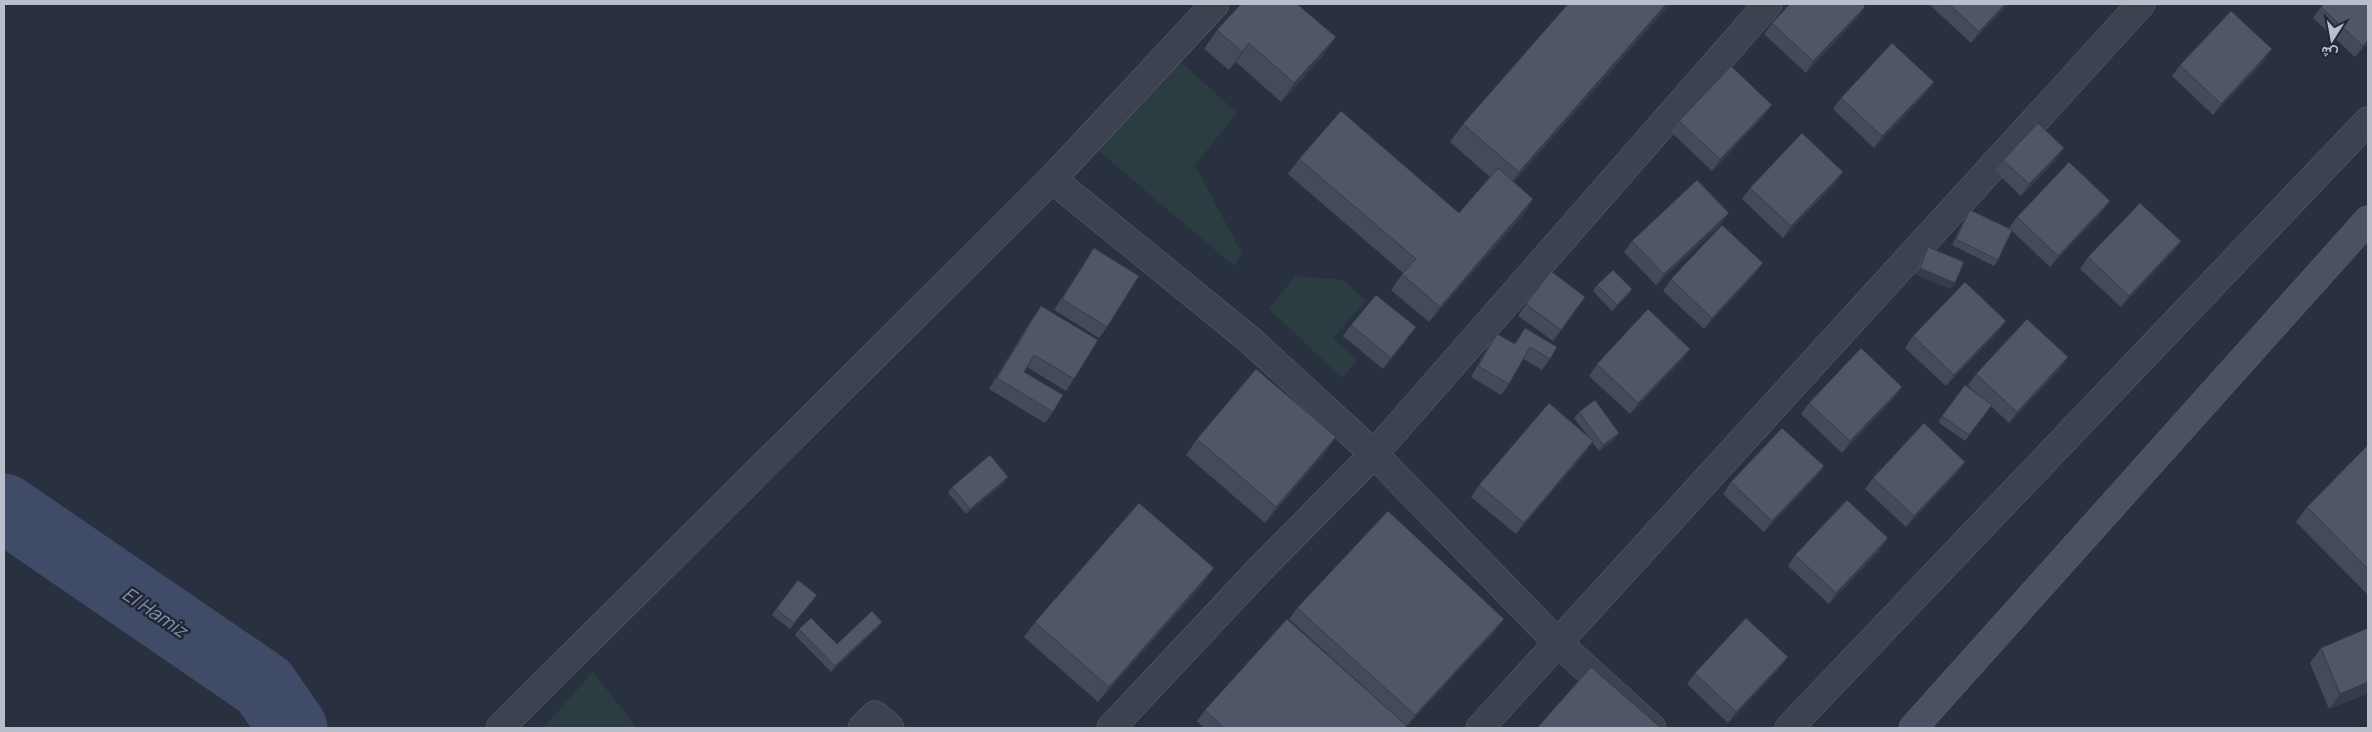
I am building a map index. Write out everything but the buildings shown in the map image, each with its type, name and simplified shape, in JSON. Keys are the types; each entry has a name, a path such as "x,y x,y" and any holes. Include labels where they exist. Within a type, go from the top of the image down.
{"main road":[{"path":"1913,728 2368,220"}],"street":[{"path":"500,728 1052,179 1215,4"},
{"path":"1110,728 1263,566 1374,454 1768,4"},
{"path":"1480,728 2141,4"},
{"path":"1789,728 2368,120"},
{"path":"1052,179 1250,340 1374,454 1557,642 1652,728"},
{"path":"862,728 875,715 890,728"}],"shaded area":[{"path":"1171,53 1237,113 1195,165 1242,254 1234,266 1087,141"},
{"path":"1295,276 1343,280 1366,301 1333,338 1358,360 1342,378 1269,309"},
{"path":"593,672 637,728 543,728"}],"waterway":[{"name":"El Hamiz","path":"4,508 264,686 293,728"}]}
